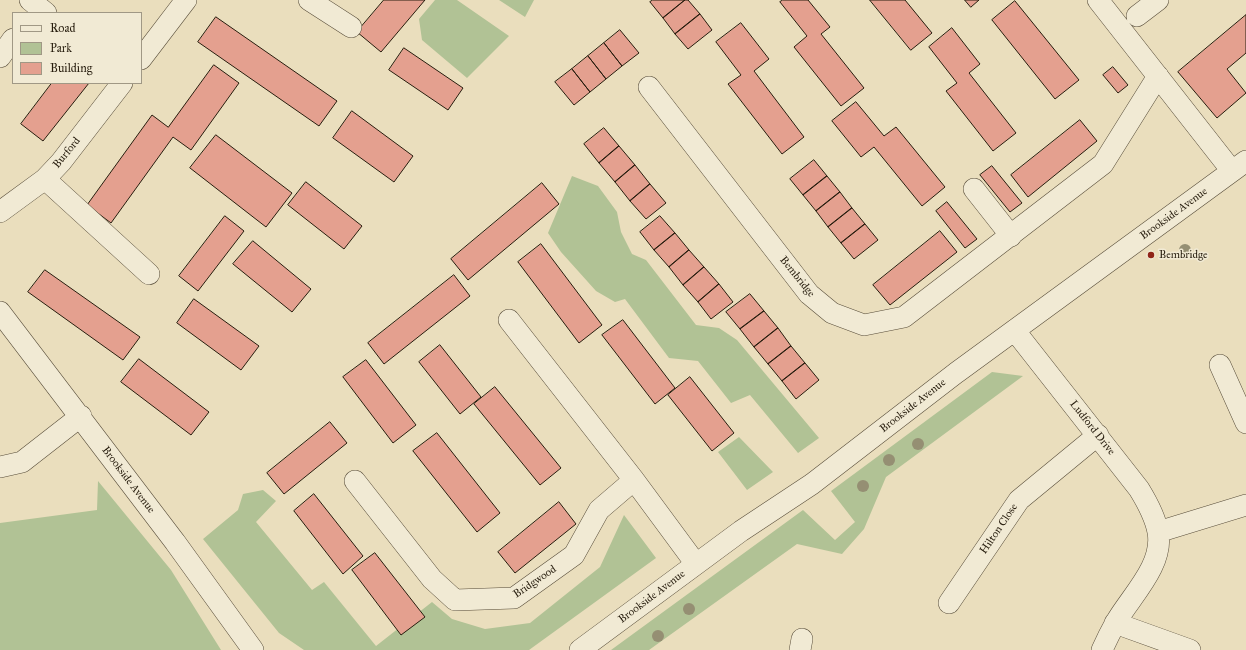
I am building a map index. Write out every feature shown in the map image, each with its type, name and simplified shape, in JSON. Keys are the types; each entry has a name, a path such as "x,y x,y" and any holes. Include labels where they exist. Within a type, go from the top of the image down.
{"street":[{"path":"142,57 186,0"},
{"path":"309,0 351,27"},
{"path":"1098,0 1158,76 1239,166"},
{"path":"1137,16 1158,0"},
{"path":"0,57 12,40"},
{"name":"Bembridge","path":"649,87 809,294 832,313 864,325 904,317 1103,164 1158,76"},
{"name":"Burford","path":"0,212 45,178 61,162 121,84"},
{"name":"Brookside Avenue","path":"580,650 741,531 812,484 956,372 1015,331 1239,166"},
{"path":"45,178 150,274"},
{"path":"974,189 1011,236"},
{"name":"Brookside Avenue","path":"0,312 57,388 81,416 253,650"},
{"path":"509,320 634,480 696,564"},
{"name":"Ludford Drive","path":"1015,331 1139,489 1150,508 1158,532 1158,546 1154,561 1116,622 1102,650"},
{"path":"1220,365 1246,423"},
{"path":"0,467 22,462 81,416"},
{"name":"Hilton Close","path":"949,603 1019,500 1098,436"},
{"name":"Bridgwood","path":"355,481 432,579 455,600 514,598 574,555 599,510 634,480"},
{"path":"1158,532 1246,505"},
{"path":"1116,622 1190,650"}],"green space":[{"path":"435,0 457,0 509,36 467,78 422,40 419,19"},
{"path":"499,0 534,0 525,17"},
{"path":"572,176 598,186 617,212 621,232 632,254 646,260 696,325 719,328 737,340 819,438 798,453 750,395 731,403 698,361 669,358 625,299 615,302 596,291 561,252 548,233"},
{"path":"992,372 1023,376 886,477 864,529 842,554 797,544 649,650 611,650 803,510 835,540 855,522 831,491"},
{"path":"739,437 773,472 747,490 718,452"},
{"path":"98,481 171,570 221,650 0,650 0,523 97,510"},
{"path":"263,490 276,501 256,522 312,590 324,582 376,646 432,602 452,619 485,629 530,623 600,567 624,515 656,558 529,650 304,650 279,633 203,539 238,510 243,494"}],"building":[{"path":"384,0 425,0 381,52 357,32"},
{"path":"653,0 685,0 663,18 650,2"},
{"path":"685,0 688,0 700,14 675,34 663,18"},
{"path":"783,0 808,0 830,27 821,34 864,88 841,106 794,47 807,36 780,2"},
{"path":"870,0 905,0 932,33 911,50"},
{"path":"965,0 979,0 971,7"},
{"path":"1015,1 1079,80 1055,99 992,20"},
{"path":"700,14 712,30 688,49 675,34"},
{"path":"1246,15 1246,53 1227,69 1246,93 1217,118 1178,72"},
{"path":"216,17 337,101 319,126 198,42"},
{"path":"741,23 769,59 754,71 804,137 782,154 728,84 741,75 716,42"},
{"path":"952,28 980,64 969,73 1016,133 993,151 946,91 957,83 929,47"},
{"path":"620,30 639,53 622,66 604,43"},
{"path":"604,43 622,66 606,79 588,56"},
{"path":"404,48 463,88 448,110 389,70"},
{"path":"588,56 606,79 590,92 572,69"},
{"path":"214,65 239,83 191,150 173,137 111,223 87,205 152,115 168,127"},
{"path":"1113,67 1128,85 1118,93 1103,75"},
{"path":"572,69 590,92 574,105 555,82"},
{"path":"51,84 88,84 43,141 21,124"},
{"path":"856,102 884,136 896,127 945,187 922,206 874,147 861,157 832,121"},
{"path":"352,111 413,156 394,182 333,138"},
{"path":"1080,120 1097,141 1028,197 1011,175"},
{"path":"604,128 619,146 599,163 584,144"},
{"path":"216,135 292,193 266,227 190,168"},
{"path":"619,146 635,165 615,182 599,163"},
{"path":"814,160 827,176 803,195 790,179"},
{"path":"635,165 650,184 630,201 615,182"},
{"path":"992,166 1022,203 1010,212 980,175"},
{"path":"827,176 840,192 816,211 803,195"},
{"path":"306,182 362,226 344,249 288,205"},
{"path":"542,183 559,204 468,280 451,259"},
{"path":"650,184 666,203 646,219 630,201"},
{"path":"840,192 852,208 828,227 816,211"},
{"path":"947,202 977,239 965,248 936,211"},
{"path":"852,208 865,224 841,243 828,227"},
{"path":"225,216 244,231 198,291 179,276"},
{"path":"660,216 675,233 654,250 640,232"},
{"path":"865,224 878,240 854,259 841,243"},
{"path":"940,231 957,252 890,305 873,285"},
{"path":"675,233 689,250 669,267 654,250"},
{"path":"253,241 311,289 292,312 233,264"},
{"path":"541,244 602,325 579,343 518,262"},
{"path":"689,250 704,267 683,285 669,267"},
{"path":"704,267 719,284 698,302 683,285"},
{"path":"45,270 140,337 123,360 28,292"},
{"path":"454,275 470,296 384,364 368,343"},
{"path":"719,284 733,302 711,319 698,302"},
{"path":"750,294 764,311 740,329 726,312"},
{"path":"194,299 259,346 241,370 177,323"},
{"path":"764,311 778,328 754,347 740,329"},
{"path":"623,320 675,388 655,404 602,335"},
{"path":"778,328 791,346 768,364 754,347"},
{"path":"440,345 481,397 460,414 419,362"},
{"path":"791,346 805,363 782,381 768,364"},
{"path":"139,359 209,412 191,435 121,382"},
{"path":"366,360 416,425 393,443 343,377"},
{"path":"805,363 819,380 796,399 782,381"},
{"path":"690,377 734,433 712,451 668,395"},
{"path":"495,387 561,468 540,485 474,404"},
{"path":"330,422 347,443 284,494 267,473"},
{"path":"437,433 500,513 477,532 413,451"},
{"path":"314,494 363,556 343,574 294,511"},
{"path":"559,502 576,524 515,573 498,552"},
{"path":"375,553 425,617 401,635 352,570"}],"place":[{"name":"Bembridge","path":"1151,255"}]}
